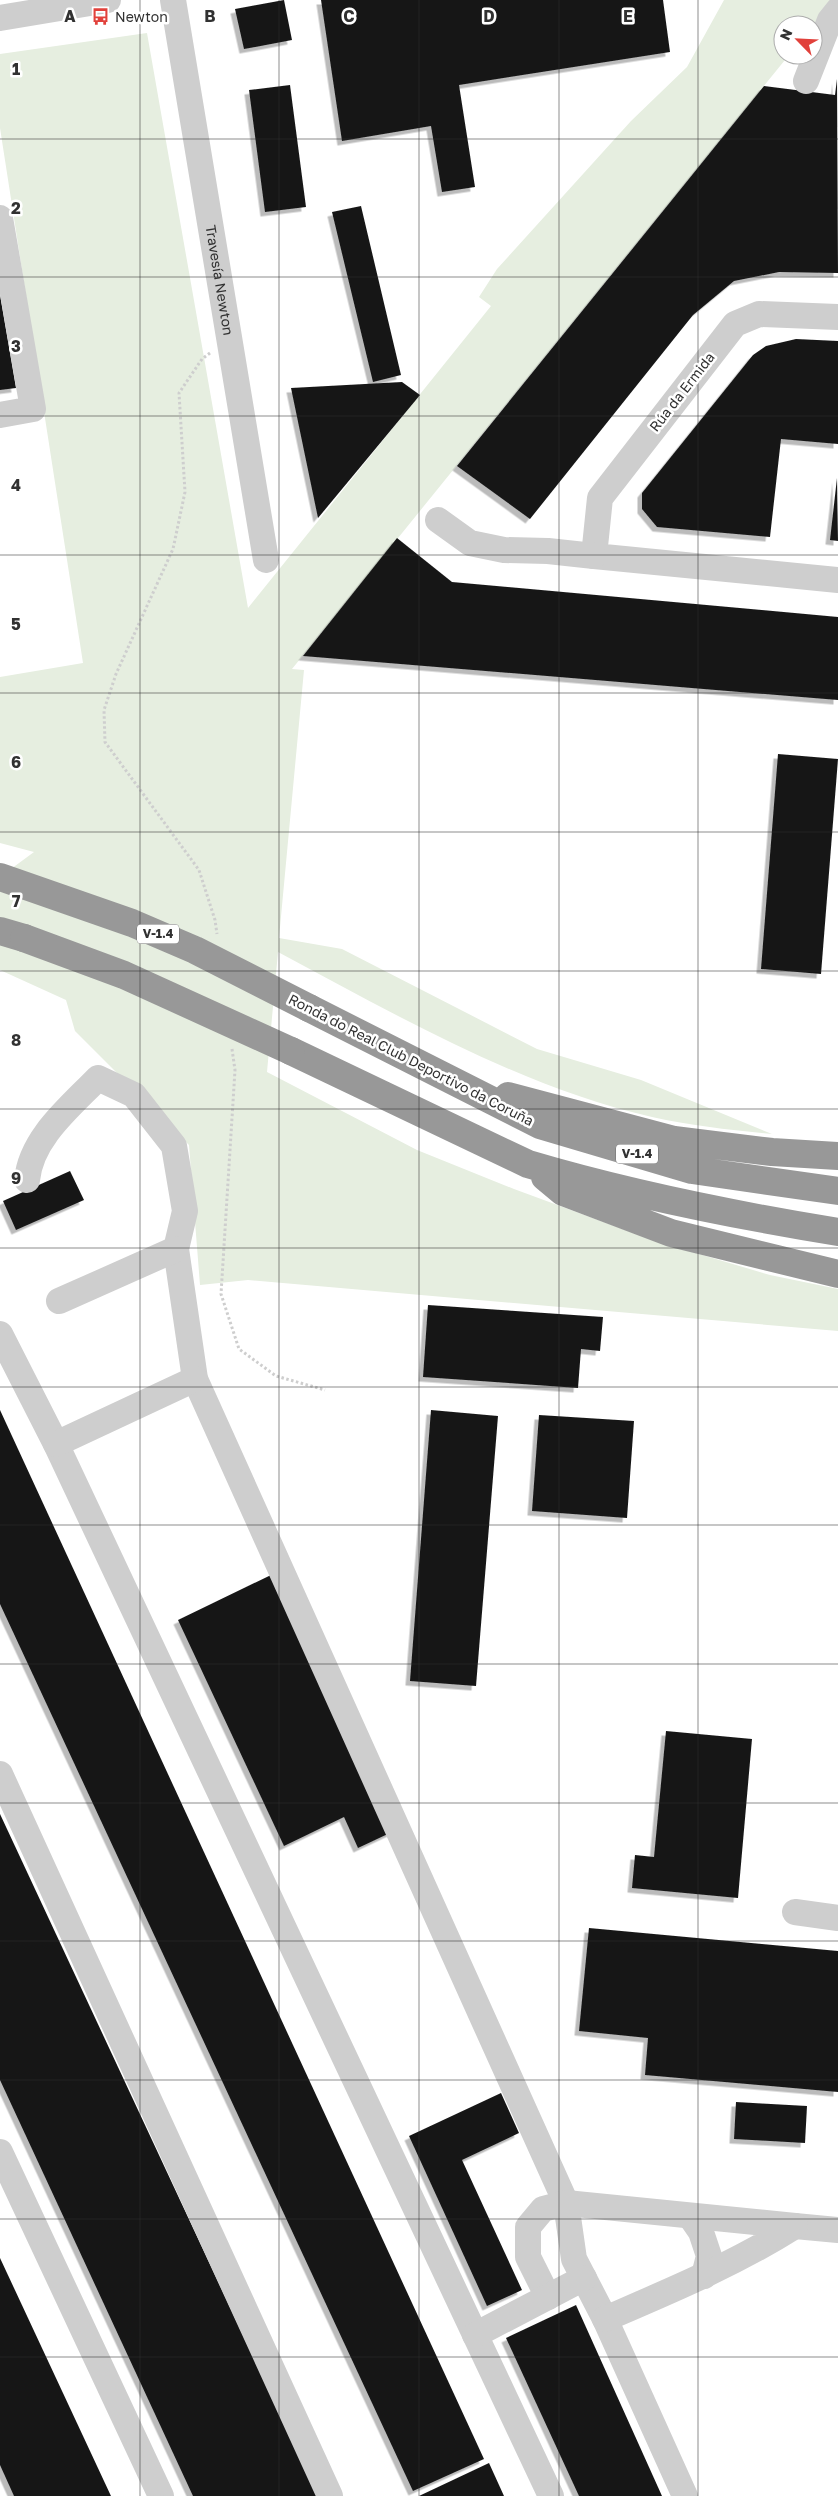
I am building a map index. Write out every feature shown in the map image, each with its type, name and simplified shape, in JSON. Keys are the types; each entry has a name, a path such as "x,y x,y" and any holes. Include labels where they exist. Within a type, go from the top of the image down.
{"highway":[{"name":"Ronda do Real Club Deportivo da Coruña","path":"0,877 132,923 195,950 540,1125 692,1170 838,1191"},
{"path":"8,935 124,975 291,1051 528,1164 569,1176 678,1202 838,1232"},
{"path":"446,1079 674,1140 772,1152 838,1156"},
{"path":"528,1164 563,1192 671,1233 838,1274"}],"street":[{"path":"0,18 108,0"},
{"name":"Travesía Newton","path":"173,0 266,560"},
{"path":"806,80 830,20 838,10"},
{"path":"0,218 34,409 0,416"},
{"name":"Rúa da Ermida","path":"594,556 600,498 735,324 759,314 838,316"},
{"path":"438,520 470,543 504,550 548,551 838,580"},
{"path":"27,1180 28,1165 43,1139 98,1078 134,1095 174,1146 185,1211 176,1249 195,1379 566,2203 574,2259 605,2318 685,2496"},
{"path":"59,1301 176,1249"},
{"path":"0,1334 56,1444 551,2496"},
{"path":"56,1444 195,1379"},
{"path":"0,1774 330,2496"},
{"path":"795,1912 838,1918"},
{"path":"0,2152 161,2496"},
{"path":"548,2297 528,2257 528,2227 543,2209 566,2203 838,2230"},
{"path":"690,2216 701,2232 709,2256 704,2276"},
{"path":"605,2318 704,2276 757,2250 795,2226"},
{"path":"475,2335 584,2278"}],"path":[{"path":"218,938 215,920 199,870 105,742 104,710 116,674 173,549 185,492 179,393 202,359 229,336"},
{"path":"232,1042 235,1070 221,1294 239,1349 276,1376 325,1390"}],"shaded area":[{"path":"724,0 834,0 822,15 773,15 773,65 781,65 292,669 304,670 279,938 342,949 537,1049 641,1080 772,1134 697,1125 652,1117 555,1088 460,1047 413,1024 278,952 267,1072 417,1150 514,1189 655,1241 770,1275 838,1289 838,1331 248,1280 200,1285 189,1145 75,1031 66,1000 0,970 0,877 34,852 0,843 0,677 83,663 0,128 0,54 147,33 248,608 491,306 479,297 497,269 631,121 687,67"}],"building":[{"path":"284,0 292,40 244,49 235,9"},
{"path":"321,0 663,0 670,52 459,85 475,187 442,192 431,126 342,141"},
{"path":"837,79 838,273 779,272 734,281 693,315 530,519 457,466 764,86 835,95"},
{"path":"290,85 306,207 265,212 249,90"},
{"path":"361,206 401,375 373,382 332,212"},
{"path":"0,295 16,388 0,390"},
{"path":"796,339 838,341 838,444 781,439 770,537 657,527 642,509 642,493 753,355 766,346"},
{"path":"402,382 420,395 318,518 291,388"},
{"path":"837,478 838,541 830,540"},
{"path":"397,538 452,582 838,617 838,700 303,656"},
{"path":"778,754 838,759 821,974 761,969"},
{"path":"70,1171 84,1200 16,1230 3,1201"},
{"path":"428,1305 603,1317 600,1351 581,1349 578,1388 423,1377"},
{"path":"0,1410 484,2459 413,2491 0,1604"},
{"path":"431,1410 498,1416 476,1686 410,1681"},
{"path":"539,1415 634,1421 627,1518 532,1511"},
{"path":"271,1575 392,1832 358,1848 344,1817 284,1846 178,1620"},
{"path":"666,1731 752,1739 738,1898 632,1888 635,1855 654,1857"},
{"path":"0,1814 318,2496 193,2496 0,2080"},
{"path":"589,1928 838,1951 838,2092 645,2075 648,2038 579,2031"},
{"path":"501,2093 519,2133 462,2160 522,2290 487,2306 409,2136"},
{"path":"736,2102 807,2106 805,2143 734,2139"},
{"path":"0,2258 111,2496 14,2496 0,2465"},
{"path":"576,2305 662,2496 579,2496 506,2338"},
{"path":"489,2463 504,2496 419,2496"}],"place":[{"name":"Newton","path":"101,17"}]}
